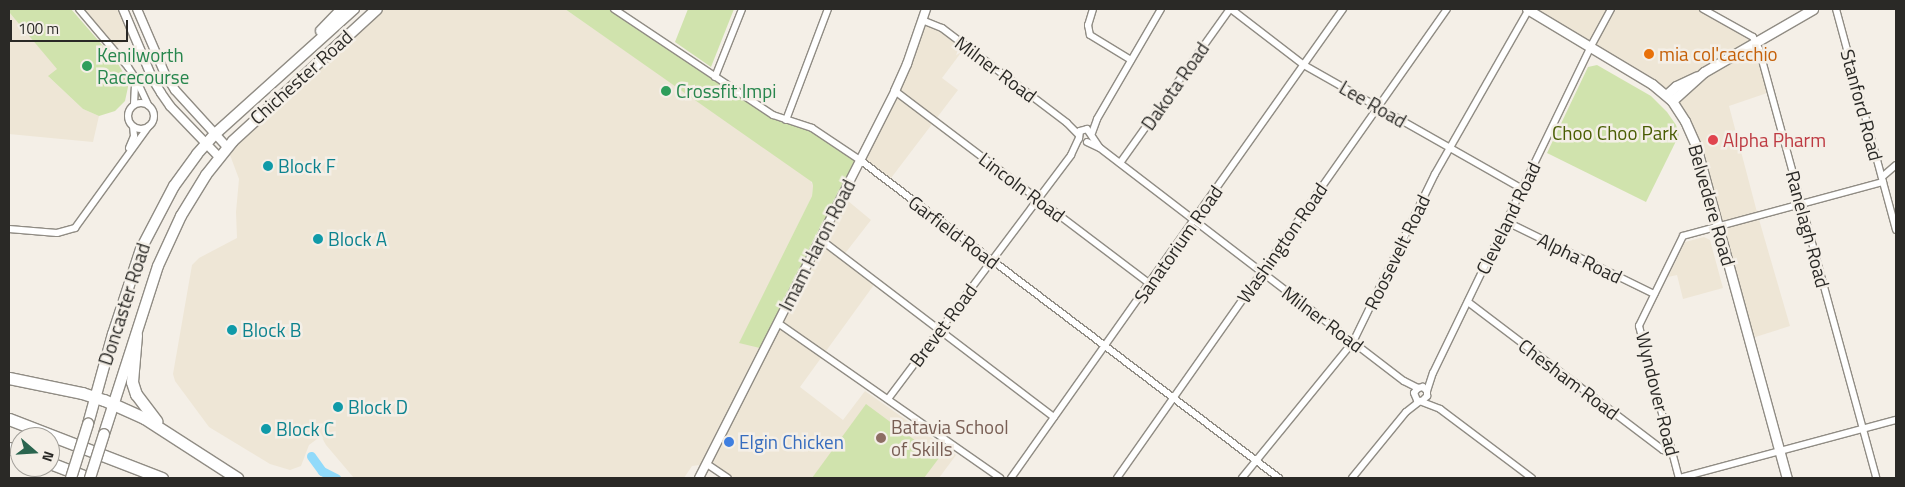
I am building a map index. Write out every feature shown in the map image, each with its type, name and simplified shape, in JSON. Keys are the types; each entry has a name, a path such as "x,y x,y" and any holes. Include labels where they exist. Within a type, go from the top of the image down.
{"highway":[{"path":"136,335 132,374 136,394 151,417 168,433"},
{"path":"9,378 95,397 113,404 144,418 237,478"},
{"path":"9,419 162,478"},
{"path":"60,467 89,478"}],"main road":[{"path":"318,41 321,30 342,9"},
{"name":"Chichester Road","path":"215,134 354,9"},
{"name":"Chichester Road","path":"227,147 377,9"},
{"name":"Belvedere Road","path":"1528,9 1647,80 1669,98 1694,139 1787,478"},
{"path":"1669,98 1703,73 1814,9"},
{"name":"Doncaster Road","path":"71,478 141,249 163,204 185,169 215,134"},
{"name":"Doncaster Road","path":"89,478 158,266 180,216 219,156 227,147"}],"street":[{"path":"9,229 57,234 75,228 152,123 154,113 132,74 113,48 79,9"},
{"path":"122,9 153,80 170,106 219,156"},
{"path":"137,9 165,74 175,90 227,147"},
{"name":"Garfield Road","path":"614,9 773,115 812,128 860,160 1279,478"},
{"path":"715,77 742,9"},
{"path":"786,120 828,9"},
{"name":"Imam Haron Road","path":"699,478 708,464 895,91 908,64 926,9"},
{"path":"1093,9 1088,25 1090,35 1131,60"},
{"name":"Brevet Road","path":"888,398 1097,119 1161,9"},
{"name":"Lee Road","path":"1230,9 1304,65 1522,189"},
{"name":"Dakota Road","path":"1120,164 1230,9"},
{"name":"Sanatorium Road","path":"1011,478 1343,9"},
{"name":"Washington Road","path":"1117,478 1447,9"},
{"name":"Roosevelt Road","path":"1242,478 1353,342 1450,148 1528,9"},
{"name":"Cleveland Road","path":"1352,478 1421,394 1434,373 1591,46 1611,9"},
{"path":"1703,9 1753,37 1756,42"},
{"name":"Stanford Road","path":"1836,9 1896,230"},
{"name":"Milner Road","path":"922,20 938,25 1532,478"},
{"name":"Ranelagh Road","path":"1756,42 1876,478"},
{"path":"126,156 134,136 133,127 128,118 128,113 134,104 136,91 132,74"},
{"name":"Lincoln Road","path":"895,91 1150,284"},
{"path":"134,104 143,102 148,104"},
{"path":"133,127 138,129 148,127"},
{"path":"1883,179 1896,165"},
{"name":"Wyndover Road","path":"1679,478 1639,330 1641,320 1681,238 1883,179"},
{"name":"Alpha Road","path":"1507,222 1654,294"},
{"path":"820,239 1054,417"},
{"name":"Chesham Road","path":"1468,302 1663,450 1673,453"},
{"path":"778,322 1000,478"},
{"path":"1679,478 1896,420"},
{"path":"708,464 728,478"}],"shaded area":[{"path":"79,9 123,9 134,37 113,47"},
{"path":"377,9 565,9 810,179 813,186 812,196 740,343 842,196 871,220 843,256 876,282 800,387 843,420 865,391 956,455 939,478 728,478 707,464 692,466 684,478 354,478 326,445 321,436 309,445 301,466 290,470 270,464 209,427 175,381 173,374 192,265 199,258 237,238 236,212 239,179 227,147"},
{"path":"1527,9 1703,9 1753,37 1770,92 1729,106 1790,326 1749,339 1696,146 1672,101"},
{"path":"9,12 58,69 49,77 83,109 99,116 93,142 9,134"},
{"path":"922,20 938,25 966,46 942,78 958,90 888,182 860,160 895,91"},
{"path":"1704,237 1710,240 1723,288 1683,299 1677,275 1668,277 1685,242"}],"green space":[{"name":"Kenilworth Racecourse","path":"9,9 71,9 117,62 124,74 128,87 125,101 115,111 99,116 83,109 48,76 57,69 9,12"},
{"path":"565,9 614,9 773,115 805,125 860,160 764,349 739,343 812,196 812,182"},
{"path":"688,9 734,9 711,67 675,42"},
{"name":"Choo Choo Park","path":"1597,65 1651,96 1667,112 1676,125 1679,135 1646,202 1547,153 1588,67"},
{"name":"Batavia School of Skills","path":"866,404 939,458 924,478 812,478"}],"waterway":[{"path":"311,456 322,471 336,478"}],"place":[{"name":"mia col'cacchio","path":"1649,54"},
{"name":"Kenilworth Racecourse","path":"87,66"},
{"name":"Crossfit Impi","path":"666,91"},
{"name":"Alpha Pharm","path":"1713,140"},
{"name":"Block F","path":"268,166"},
{"name":"Block A","path":"318,239"},
{"name":"Block B","path":"232,330"},
{"name":"Block D","path":"338,407"},
{"name":"Block C","path":"266,429"},
{"name":"Batavia School of Skills","path":"881,438"},
{"name":"Elgin Chicken","path":"729,442"}]}
